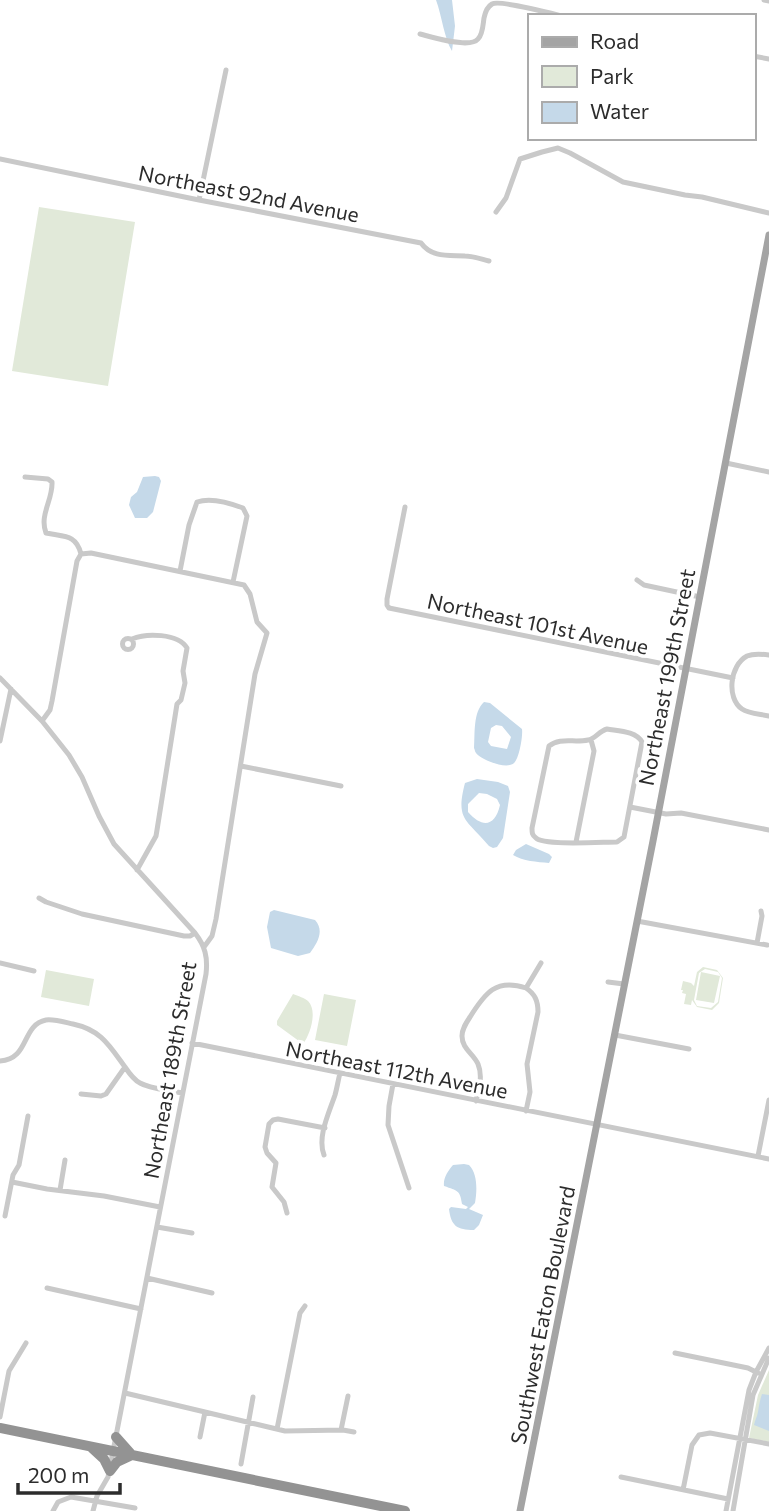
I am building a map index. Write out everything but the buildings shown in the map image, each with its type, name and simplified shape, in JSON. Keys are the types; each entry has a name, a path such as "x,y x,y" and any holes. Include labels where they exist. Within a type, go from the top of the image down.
{"highway":[{"path":"0,1428 405,1511"},
{"path":"117,1437 133,1455"},
{"path":"91,1447 104,1458 110,1471 117,1462 133,1455"}],"main road":[{"name":"Northeast 199th Street","path":"596,1125 769,235"},
{"name":"Southwest Eaton Boulevard","path":"520,1511 596,1125"}],"street":[{"path":"764,0 769,1"},
{"path":"420,34 459,43 474,42 481,33 489,6 494,3 552,14"},
{"path":"199,200 226,70"},
{"path":"496,212 506,198 520,159 558,149 623,182 769,213"},
{"name":"Northeast 92nd Avenue","path":"0,159 421,243 436,254 489,261"},
{"path":"726,463 769,472"},
{"path":"25,477 52,482 52,496 47,503 44,529 46,533 73,538 81,554 77,561 50,710 43,721"},
{"path":"81,554 91,553 236,583 247,516 243,508 202,500 197,502 180,571"},
{"name":"Northeast 101st Avenue","path":"405,507 387,606 733,678"},
{"path":"637,580 644,585 700,597"},
{"name":"Northeast 189th Street","path":"93,1511 110,1471 117,1437 207,967 205,947 212,936 216,919 256,674 267,635 257,622 250,594 244,586 236,583"},
{"path":"132,639 146,635 161,636 181,641 187,648 183,671 185,683 181,700 177,704 156,836 137,870"},
{"path":"769,655 752,654 744,658 733,678 733,696 740,707 748,712 769,716"},
{"path":"0,678 43,721 75,765 114,844 205,947"},
{"path":"0,741 11,689"},
{"path":"607,729 635,735 642,742 625,835 617,842 543,842 534,837 532,828 549,746 556,741 591,740 607,729"},
{"path":"576,842 594,751 591,740"},
{"path":"241,766 341,786"},
{"path":"630,807 666,814 681,813 769,830"},
{"path":"39,898 82,914 184,936 195,933"},
{"path":"757,943 761,911"},
{"path":"637,921 767,945"},
{"path":"0,963 34,971"},
{"path":"526,988 541,963"},
{"path":"608,982 624,984"},
{"path":"476,1101 481,1073 475,1058 465,1048 462,1036 466,1024 489,991 502,986 520,986 531,992 538,1003 527,1064 530,1092 526,1111"},
{"path":"0,1061 14,1058 33,1028 50,1020 95,1031 139,1083 182,1093"},
{"path":"615,1035 690,1049"},
{"name":"Northeast 112th Avenue","path":"192,1043 769,1159"},
{"path":"81,1094 104,1095 125,1067"},
{"path":"324,1155 321,1147 340,1073"},
{"path":"393,1084 388,1125 409,1188"},
{"path":"758,1156 769,1100"},
{"path":"5,1216 13,1175 19,1165 28,1116"},
{"path":"287,1213 284,1202 272,1187 275,1161 265,1149 269,1126 273,1120 279,1119 325,1128"},
{"path":"60,1190 65,1160"},
{"path":"12,1182 104,1196 160,1208"},
{"path":"157,1227 192,1233"},
{"path":"147,1278 212,1293"},
{"path":"47,1289 141,1309"},
{"path":"277,1429 300,1312 305,1306"},
{"path":"0,1417 11,1366 26,1343"},
{"path":"733,1511 750,1391 769,1348"},
{"path":"674,1353 748,1368 759,1373"},
{"path":"759,1373 769,1358"},
{"path":"125,1393 287,1431 354,1432"},
{"path":"341,1430 348,1396"},
{"path":"241,1465 253,1397"},
{"path":"200,1437 205,1412"},
{"path":"683,1490 692,1445 699,1435 707,1433 769,1444"},
{"path":"726,1511 742,1439"},
{"path":"621,1477 728,1499"},
{"path":"53,1511 62,1499 75,1497 135,1508"}],"green space":[{"path":"39,207 135,222 108,386 12,371"},
{"path":"703,967 717,970 723,978 719,1003 712,1010 697,1007 692,1000 691,1005 684,1004 686,994 681,990 683,981 694,986 697,972","holes":["705,969 718,972 722,978 718,1002 711,1008 697,1006 694,1000 699,973"]},
{"path":"46,970 94,979 89,1006 41,997"},
{"path":"701,972 720,976 714,1003 696,1000"},
{"path":"293,994 311,1005 313,1017 303,1044 277,1025"},
{"path":"324,994 356,1000 347,1046 315,1040"},
{"path":"769,1370 769,1442 749,1438 758,1395"}],"water":[{"path":"436,0 452,0 455,26 452,51 447,40"},
{"path":"155,476 161,481 153,512 147,518 135,518 129,505 131,497 137,492 143,477"},
{"path":"484,702 490,703 522,729 518,757 511,765 494,763 476,753 475,723 480,706","holes":["502,726 511,737 507,749 491,746 488,742 491,728"]},
{"path":"477,779 508,786 510,792 503,838 497,847 489,846 462,813 465,783","holes":["479,793 497,799 500,805 495,818 483,823 468,812 468,804"]},
{"path":"526,844 549,854 552,857 549,863 513,855"},
{"path":"274,910 315,920 320,933 310,953 298,956 271,948 267,927 270,912"},
{"path":"464,1164 472,1169 476,1183 475,1203 469,1209 483,1215 474,1230 459,1228 453,1223 449,1209 468,1207 462,1204 457,1192 444,1186 445,1177 453,1165"},
{"path":"762,1394 769,1395 769,1431 754,1425"}]}
